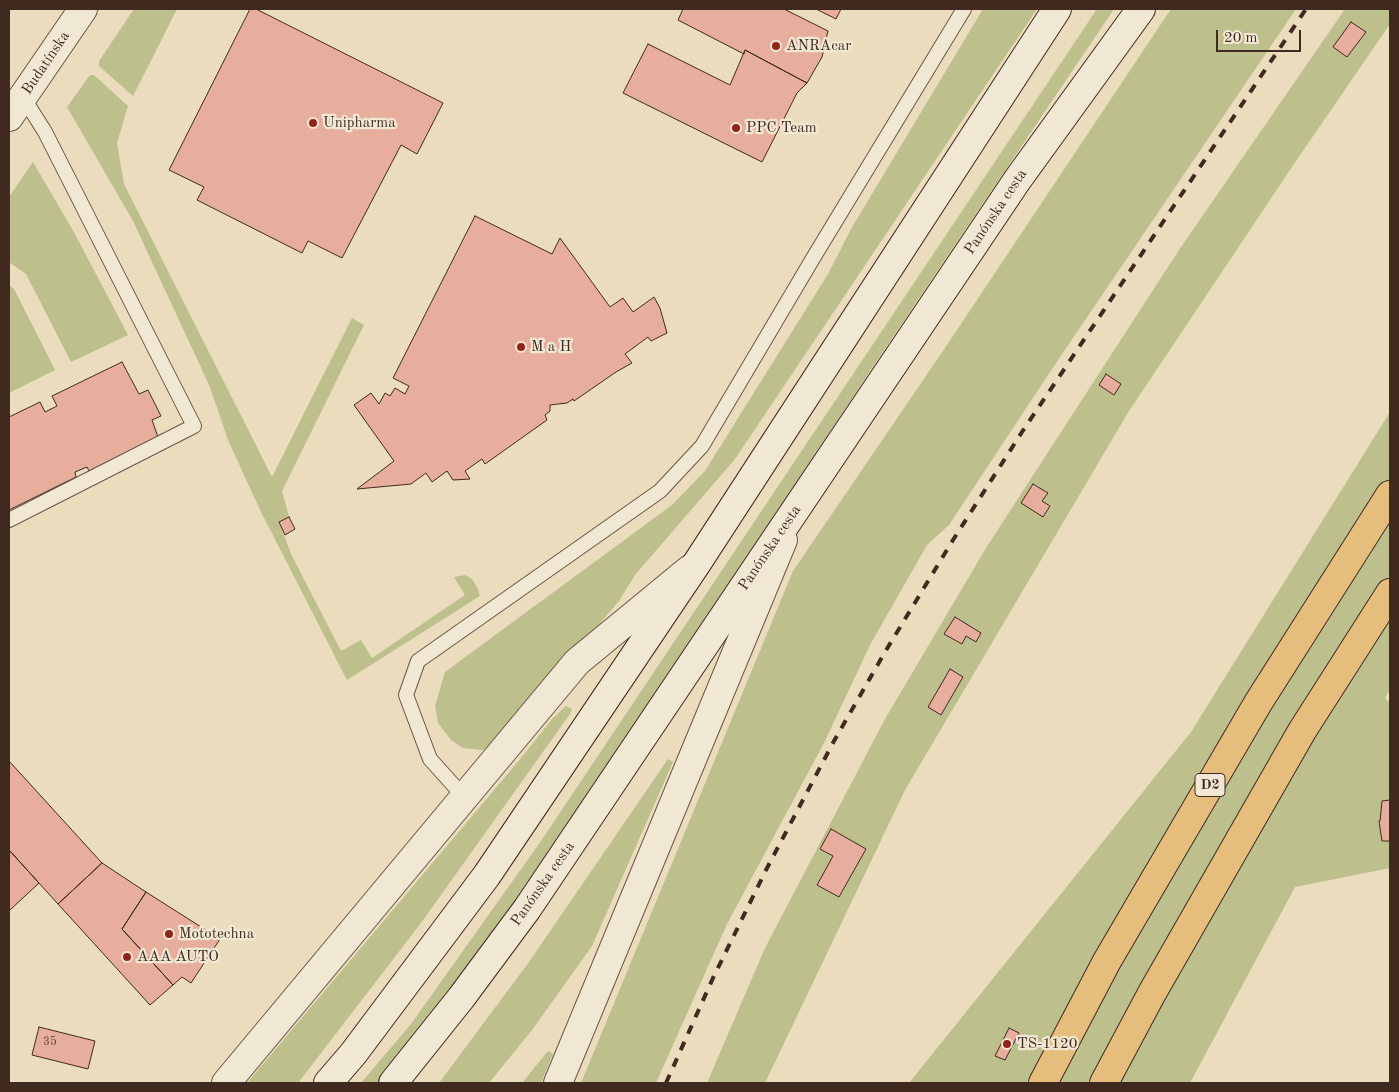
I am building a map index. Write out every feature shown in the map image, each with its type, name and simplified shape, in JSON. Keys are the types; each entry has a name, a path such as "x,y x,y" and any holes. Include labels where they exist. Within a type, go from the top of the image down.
{"highway":[{"name":"D2","path":"1043,1083 1107,961 1258,703 1390,495"},
{"path":"1104,1083 1152,993 1302,731 1390,593"}],"main road":[{"name":"Budatínska","path":"16,107 83,9"},
{"path":"328,1083 487,875 697,563 1057,9"},
{"name":"Panónska cesta","path":"393,1083 461,998 527,909 1018,179 1141,9"},
{"path":"558,1083 795,512"},
{"path":"226,1083 577,662 697,563"}],"lane":[{"path":"465,798 430,758 406,695 418,661 660,490 702,446 964,9"},
{"path":"9,520 194,426 45,132 16,107"}],"green space":[{"path":"134,9 177,9 133,96 99,66 99,61"},
{"path":"983,9 1037,9 735,459 635,575 619,601 497,743 483,750 463,748 451,740 438,723 435,706 445,672 672,505 705,471 828,274 851,229"},
{"path":"1097,9 1114,9 878,359 687,648 496,929 381,1083 361,1083 411,1024 541,841"},
{"path":"1171,9 1296,9 1054,366 949,525 927,545 870,645 824,743 727,924 656,1083 581,1083 793,571 947,345"},
{"path":"1345,9 1390,9 1390,24 1129,411 905,790 765,1083 707,1083 765,948 885,719 986,548 1179,250"},
{"path":"90,75 94,75 128,106 117,143 124,184 272,477 352,318 364,325 282,491 289,517 279,523 292,556 341,651 361,640 372,658 465,595 454,577 465,575 472,579 478,589 480,596 347,680 261,512 228,440 210,387 133,221 67,107"},
{"path":"33,162 75,234 128,335 71,362 26,274 9,262 9,197"},
{"path":"9,285 14,289 55,370 9,393"},
{"path":"1390,412 1390,689 1385,698 1390,703 1390,868 1295,887 1190,1083 909,1083 1191,732"},
{"path":"566,706 572,709 570,714 421,923 298,1083 247,1083 553,718"},
{"path":"668,759 673,762 592,946 532,1030 489,1083 439,1083 529,962"},
{"path":"548,1051 553,1054 541,1083 522,1083"}],"building":[{"name":"Unipharma","path":"250,9 256,9 443,103 417,154 401,145 342,258 308,241 302,253 197,200 204,187 169,170"},
{"name":"ANRAcar","path":"683,9 784,9 828,31 822,57 807,83 745,50 744,54 678,20"},
{"path":"816,9 841,9 836,19"},
{"path":"1351,22 1366,32 1347,57 1333,47"},
{"name":"PPC Team","path":"648,44 730,85 745,50 807,83 797,93 762,162 623,93"},
{"name":"M a H","path":"475,216 552,254 560,238 610,307 623,298 633,312 654,297 660,308 667,333 651,341 648,337 625,354 632,363 574,401 573,399 567,403 550,405 550,411 545,415 547,420 485,464 482,459 465,471 470,479 453,480 447,471 432,482 426,473 411,484 357,489 394,461 354,405 371,393 379,404 385,393 390,396 395,388 405,394 409,386 393,378"},
{"path":"122,362 139,394 148,390 161,416 152,420 158,437 89,471 87,467 75,472 76,477 9,510 9,417 40,402 45,412 57,406 52,396"},
{"path":"1106,374 1121,384 1114,395 1099,385"},
{"path":"1033,484 1048,493 1042,501 1050,506 1043,517 1021,503"},
{"path":"289,517 295,529 285,535 279,522"},
{"path":"955,617 981,633 976,642 966,636 962,644 944,634"},
{"path":"950,669 963,677 941,715 928,707"},
{"path":"9,761 102,863 58,904 9,850"},
{"path":"1390,800 1390,841 1382,841 1379,821 1382,801"},
{"path":"831,829 866,849 839,897 817,885 833,856 820,849"},
{"path":"9,850 39,883 10,910 9,908"},
{"name":"AAA AUTO","path":"102,863 146,892 122,929 173,985 150,1005 58,904"},
{"name":"Mototechna","path":"146,892 220,939 191,983 182,977 173,985 122,929"},
{"path":"39,1027 95,1041 88,1069 32,1055"},
{"name":"TS-1120","path":"1009,1028 1019,1033 1005,1060 995,1056"}],"railway":[{"path":"666,1083 713,978 766,870 834,741 885,652 1022,432 1306,9"}],"place":[{"name":"ANRAcar","path":"776,46"},
{"name":"Unipharma","path":"313,123"},
{"name":"PPC Team","path":"736,128"},
{"name":"M a H","path":"521,347"},
{"name":"Mototechna","path":"169,934"},
{"name":"AAA AUTO","path":"127,957"},
{"name":"TS-1120","path":"1007,1044"}]}
